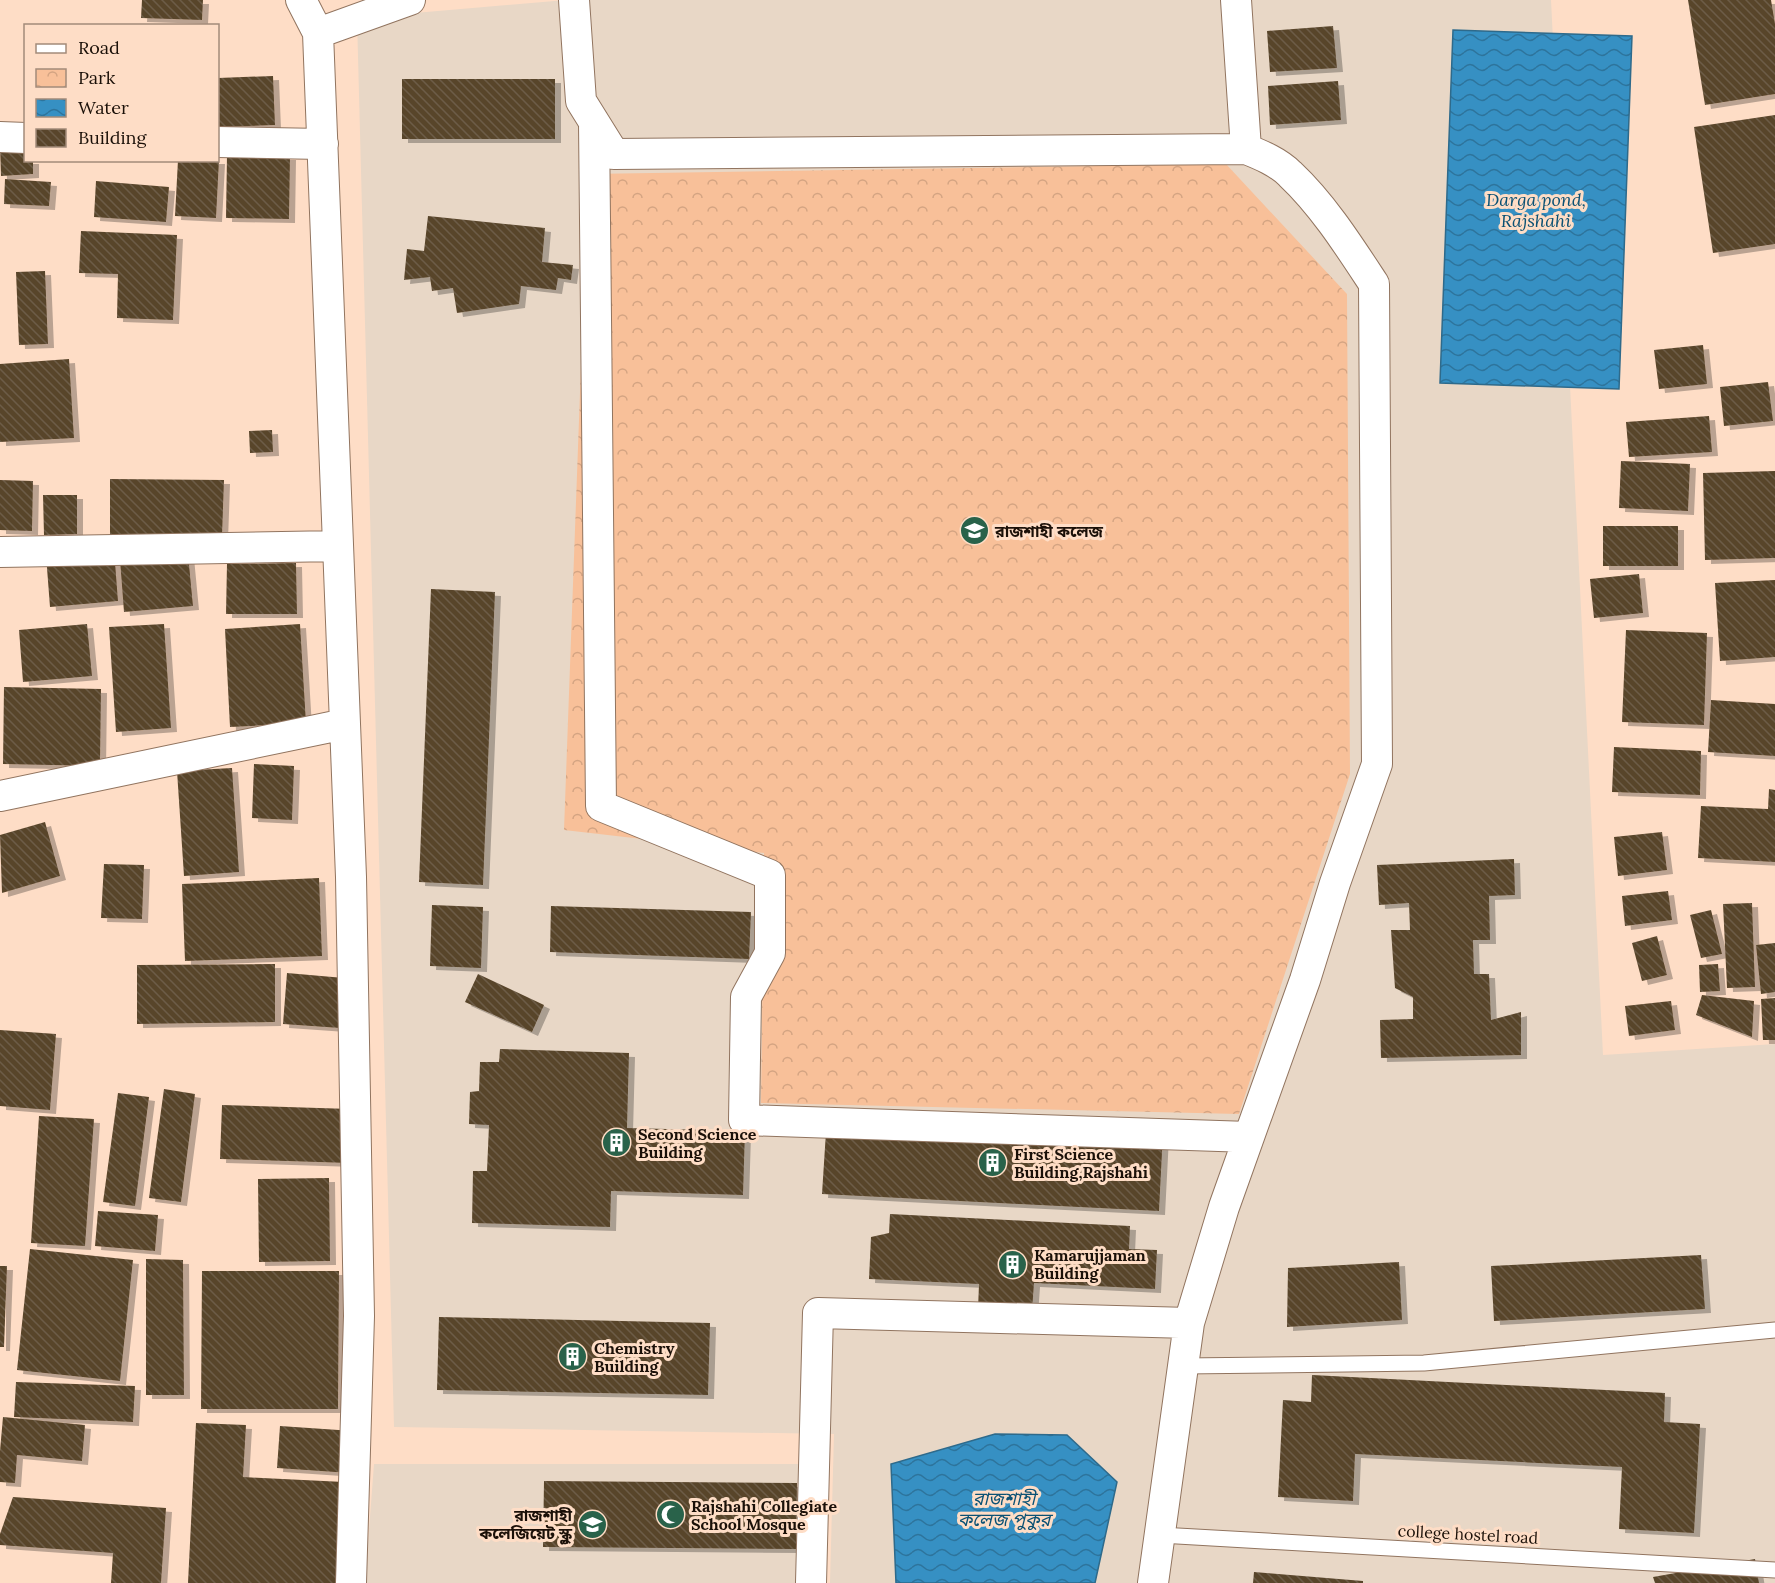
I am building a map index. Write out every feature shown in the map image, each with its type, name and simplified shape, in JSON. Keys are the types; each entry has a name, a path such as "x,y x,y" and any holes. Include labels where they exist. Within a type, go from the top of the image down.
{"street":[{"path":"301,0 318,33 351,877 359,1316 351,1583"},
{"path":"318,33 410,0"},
{"path":"574,0 581,101 614,154 1246,148 1289,173 1339,230 1374,284 1377,764 1335,883 1305,980 1224,1207 1189,1323 1153,1583"},
{"path":"1236,0 1246,148"},
{"path":"594,123 601,806 770,875 770,954 746,997 744,1120 1249,1137"},
{"path":"0,137 24,138"},
{"path":"219,142 323,144"},
{"path":"0,552 338,546"},
{"path":"0,796 345,724"},
{"path":"811,1583 818,1313 1189,1323"}],"lane":[{"path":"1183,1366 1424,1363 1775,1330"},
{"name":"college hostel road","path":"1160,1535 1775,1570"}],"shaded area":[{"name":"রাজশাহী কলেজ","path":"566,0 1551,0 1603,1055 1775,1044 1775,1583 830,1583 834,1434 394,1427 357,18"},
{"name":"রাজশাহী কলেজিয়েট স্কুল","path":"374,1464 818,1464 814,1583 365,1583"}],"green space":[{"path":"1226,164 1347,294 1350,774 1239,1114 761,1103 764,853 564,830 588,174"}],"water":[{"name":"Darga pond, Rajshahi","path":"1453,30 1632,36 1619,389 1440,383"},
{"name":"রাজশাহী কলেজ পুকুর","path":"995,1434 1067,1435 1117,1482 1095,1583 896,1583 891,1464"}],"building":[{"path":"142,0 203,0 202,20 141,18"},
{"path":"1688,0 1771,0 1775,24 1775,94 1705,105"},
{"path":"1333,26 1337,68 1270,72 1267,31"},
{"path":"273,76 275,125 219,127 219,78"},
{"path":"402,79 555,79 555,139 402,139"},
{"path":"1338,81 1341,120 1270,125 1268,86"},
{"path":"1775,115 1775,244 1713,253 1694,127"},
{"path":"24,145 24,162 33,162 33,174 1,176 0,146"},
{"path":"227,155 290,156 289,219 226,218"},
{"path":"178,162 219,162 216,218 175,216"},
{"path":"5,179 51,182 49,206 4,204"},
{"path":"96,181 169,187 166,222 94,217"},
{"path":"428,216 545,228 542,262 573,265 571,280 558,278 556,290 521,286 519,304 457,313 453,288 432,291 430,277 404,280 407,249 424,251"},
{"path":"81,231 177,235 173,320 117,318 118,274 79,273"},
{"path":"45,271 48,344 19,345 16,272"},
{"path":"1703,345 1707,384 1659,389 1654,350"},
{"path":"69,359 74,438 0,442 0,364"},
{"path":"1768,382 1773,421 1724,426 1720,387"},
{"path":"1709,416 1712,452 1629,457 1626,422"},
{"path":"272,430 273,452 250,453 249,431"},
{"path":"1621,461 1690,464 1688,511 1619,508"},
{"path":"1775,471 1775,558 1705,560 1703,473"},
{"path":"110,479 224,480 222,537 110,535"},
{"path":"0,480 33,481 32,531 0,530"},
{"path":"43,495 77,495 77,534 44,535"},
{"path":"1603,526 1678,526 1678,566 1603,566"},
{"path":"114,549 118,601 50,607 46,555"},
{"path":"188,554 193,606 124,612 120,560"},
{"path":"296,563 297,614 226,614 227,564"},
{"path":"1639,574 1643,613 1594,618 1590,579"},
{"path":"1775,580 1775,657 1720,661 1715,583"},
{"path":"431,589 495,592 483,885 419,882"},
{"path":"87,624 92,676 23,682 19,630"},
{"path":"164,624 171,728 116,732 109,627"},
{"path":"300,624 306,723 230,727 225,629"},
{"path":"1626,630 1707,633 1704,725 1622,722"},
{"path":"4,687 101,689 100,766 3,764"},
{"path":"1711,700 1775,704 1775,756 1708,752"},
{"path":"1614,747 1701,751 1700,795 1612,792"},
{"path":"254,764 294,766 292,820 252,818"},
{"path":"232,768 239,872 184,876 177,771"},
{"path":"1769,789 1775,790 1775,862 1698,858 1701,806 1768,809"},
{"path":"45,822 60,876 2,893 0,835"},
{"path":"1662,832 1667,870 1618,876 1614,837"},
{"path":"1514,859 1515,895 1489,896 1490,940 1473,940 1474,974 1489,974 1491,1020 1521,1012 1521,1055 1381,1058 1380,1020 1413,1019 1413,997 1395,988 1391,930 1410,930 1409,903 1379,905 1377,865"},
{"path":"104,864 144,865 142,919 101,918"},
{"path":"319,878 322,956 185,961 182,884"},
{"path":"1668,891 1672,920 1625,926 1622,896"},
{"path":"1752,903 1755,987 1727,988 1723,904"},
{"path":"432,905 483,907 481,968 430,966"},
{"path":"551,906 751,912 749,959 550,952"},
{"path":"1711,910 1722,954 1701,958 1690,915"},
{"path":"1657,936 1667,975 1642,981 1632,943"},
{"path":"1775,943 1775,992 1761,994 1756,945"},
{"path":"275,964 275,1022 137,1024 137,965"},
{"path":"1718,964 1720,991 1700,992 1699,965"},
{"path":"287,973 344,978 340,1028 283,1024"},
{"path":"478,974 544,1005 532,1032 465,1002"},
{"path":"1702,995 1754,1001 1752,1037 1696,1015"},
{"path":"1775,998 1775,1040 1763,1040 1761,999"},
{"path":"1671,1001 1675,1030 1629,1036 1625,1006"},
{"path":"0,1030 56,1034 50,1110 0,1106"},
{"name":"Second Science Building","path":"500,1049 629,1053 627,1128 745,1131 743,1195 611,1191 610,1227 472,1223 473,1171 487,1171 489,1125 469,1124 470,1092 479,1091 480,1062 499,1062"},
{"path":"164,1089 195,1094 181,1202 149,1198"},
{"path":"118,1093 149,1097 135,1206 103,1202"},
{"path":"222,1105 351,1109 349,1163 220,1159"},
{"path":"39,1116 94,1119 85,1246 31,1243"},
{"name":"First Science Building,Rajshahi","path":"827,1116 1163,1133 1159,1211 822,1194"},
{"path":"329,1178 330,1261 259,1262 258,1179"},
{"path":"98,1211 158,1215 155,1251 95,1246"},
{"name":"Kamarujjaman Building","path":"890,1214 1130,1226 1129,1249 1157,1250 1155,1289 1034,1283 1032,1311 978,1309 979,1284 869,1279 871,1237 889,1233"},
{"path":"30,1249 133,1260 120,1381 17,1370"},
{"path":"1701,1255 1705,1309 1494,1321 1491,1266"},
{"path":"146,1259 183,1260 184,1395 146,1395"},
{"path":"1399,1262 1402,1320 1287,1327 1288,1268"},
{"path":"0,1266 7,1266 4,1347 0,1347"},
{"path":"202,1271 339,1271 338,1409 201,1409"},
{"name":"Chemistry Building","path":"439,1317 710,1323 708,1395 437,1390"},
{"path":"1312,1375 1665,1393 1664,1422 1700,1424 1694,1533 1619,1529 1622,1467 1355,1454 1353,1501 1278,1497 1283,1400 1311,1402"},
{"path":"16,1382 135,1386 133,1422 14,1417"},
{"path":"3,1417 85,1425 82,1461 17,1455 15,1483 0,1482"},
{"path":"196,1423 246,1425 243,1477 344,1482 339,1583 188,1583"},
{"path":"280,1426 353,1431 350,1473 277,1468"},
{"name":"Rajshahi Collegiate School Mosque","path":"544,1481 797,1483 796,1549 543,1547"},
{"path":"13,1497 166,1508 161,1583 111,1583 113,1553 0,1545 0,1534"},
{"path":"1755,1559 1759,1583 1655,1583 1653,1577"},
{"path":"1254,1572 1363,1581 1363,1583 1253,1583"}],"place":[{"name":"রাজশাহী কলেজ","path":"974,531"},
{"name":"Second Science Building","path":"617,1143"},
{"name":"First Science Building,Rajshahi","path":"993,1163"},
{"name":"Kamarujjaman Building","path":"1013,1264"},
{"name":"Chemistry Building","path":"573,1357"},
{"name":"Rajshahi Collegiate School Mosque","path":"670,1515"},
{"name":"রাজশাহী কলেজিয়েট স্কুল","path":"593,1524"}]}
